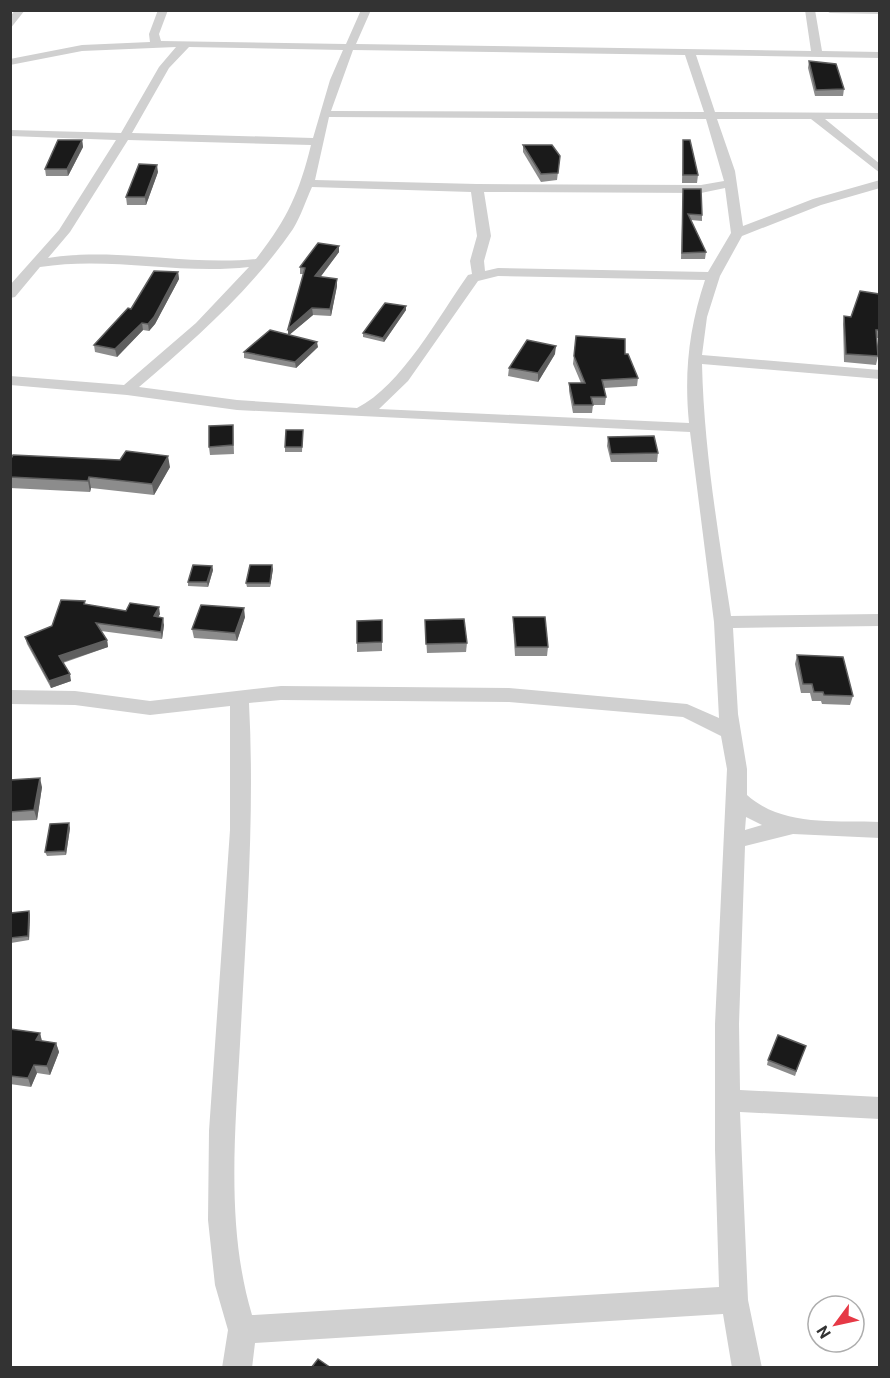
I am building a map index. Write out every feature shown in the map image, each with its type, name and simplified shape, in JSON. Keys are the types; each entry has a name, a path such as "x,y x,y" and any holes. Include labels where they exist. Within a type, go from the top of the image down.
{"street":[{"path":"10,26 20,10"},
{"path":"156,44 154,34 163,10"},
{"path":"127,390 201,326 261,262 288,226 308,183 324,114 366,10"},
{"path":"810,10 817,55"},
{"path":"830,10 879,11"},
{"path":"10,62 82,48 156,44 879,55"},
{"path":"10,294 64,232 150,95 158,76 175,52 187,44"},
{"path":"690,53 731,183 737,233 713,276 700,317 694,359 695,408 703,488 723,622 728,703 737,769 738,799 727,1024 728,1100 734,1300 747,1368"},
{"path":"324,114 879,117"},
{"path":"813,116 879,170"},
{"path":"10,133 316,142"},
{"path":"308,183 477,188 701,189 731,183"},
{"path":"737,233 808,205 879,184"},
{"path":"477,188 484,236 477,261 479,275"},
{"path":"10,271 75,258 141,259 226,266 261,262"},
{"path":"363,411 379,403 403,378 451,313 467,283 479,275 498,272 713,276"},
{"path":"694,359 879,375"},
{"path":"11,380 127,390 237,405 436,417 698,428"},
{"path":"723,622 879,621"},
{"path":"10,697 75,698 150,708 281,693 509,695 687,711 703,711 728,703"},
{"path":"237,1368 242,1330 229,1285 222,1220 222,1131 241,830 242,759 239,696"},
{"path":"687,711 731,732"},
{"path":"738,799 748,811 795,826 879,830"},
{"path":"736,840 795,826"},
{"path":"728,1100 879,1108"},
{"path":"242,1330 734,1300"}],"building":[{"path":"809,61 836,64 844,89 816,90"},
{"path":"58,140 82,140 67,169 45,169"},
{"path":"683,140 690,140 698,175 683,175"},
{"path":"523,145 552,145 560,156 558,173 541,174"},
{"path":"139,164 157,165 145,197 126,197"},
{"path":"683,189 701,189 702,215 688,214 706,252 682,253"},
{"path":"318,243 339,246 315,276 337,279 330,309 312,308 288,329 305,268 300,267"},
{"path":"154,271 178,272 154,317 148,324 142,323 115,349 94,345 128,308 131,309"},
{"path":"860,291 879,294 879,330 876,330 878,356 846,354 844,316 851,317"},
{"path":"385,303 406,306 383,338 363,333"},
{"path":"270,330 317,342 295,362 244,352"},
{"path":"576,336 625,339 625,354 628,354 638,378 602,380 606,397 591,397 593,405 574,405 569,383 585,383 574,356"},
{"path":"527,340 556,346 538,373 509,368"},
{"path":"233,425 233,445 209,447 209,426"},
{"path":"286,430 303,430 302,447 285,447"},
{"path":"654,436 658,453 611,454 608,437"},
{"path":"126,451 168,456 152,484 89,477 88,481 10,477 10,460 13,455 120,460"},
{"path":"193,565 212,566 207,582 188,582"},
{"path":"250,565 272,565 270,583 246,583"},
{"path":"61,600 85,601 84,604 126,611 130,603 159,607 154,616 163,618 161,632 96,623 107,640 59,656 70,674 49,681 25,637 52,626"},
{"path":"201,605 244,608 235,633 192,629"},
{"path":"513,617 545,617 548,647 516,647"},
{"path":"464,619 467,643 426,644 425,620"},
{"path":"382,620 382,642 357,643 357,621"},
{"path":"797,655 843,657 853,696 824,695 823,692 814,692 812,684 803,684"},
{"path":"40,778 34,810 10,812 10,780"},
{"path":"69,823 65,851 45,852 50,824"},
{"path":"29,911 28,936 10,938 11,913"},
{"path":"10,1029 40,1033 36,1040 56,1043 47,1066 34,1065 28,1078 10,1076"},
{"path":"778,1035 806,1046 796,1071 768,1060"},
{"path":"318,1359 331,1368 311,1368"}]}
